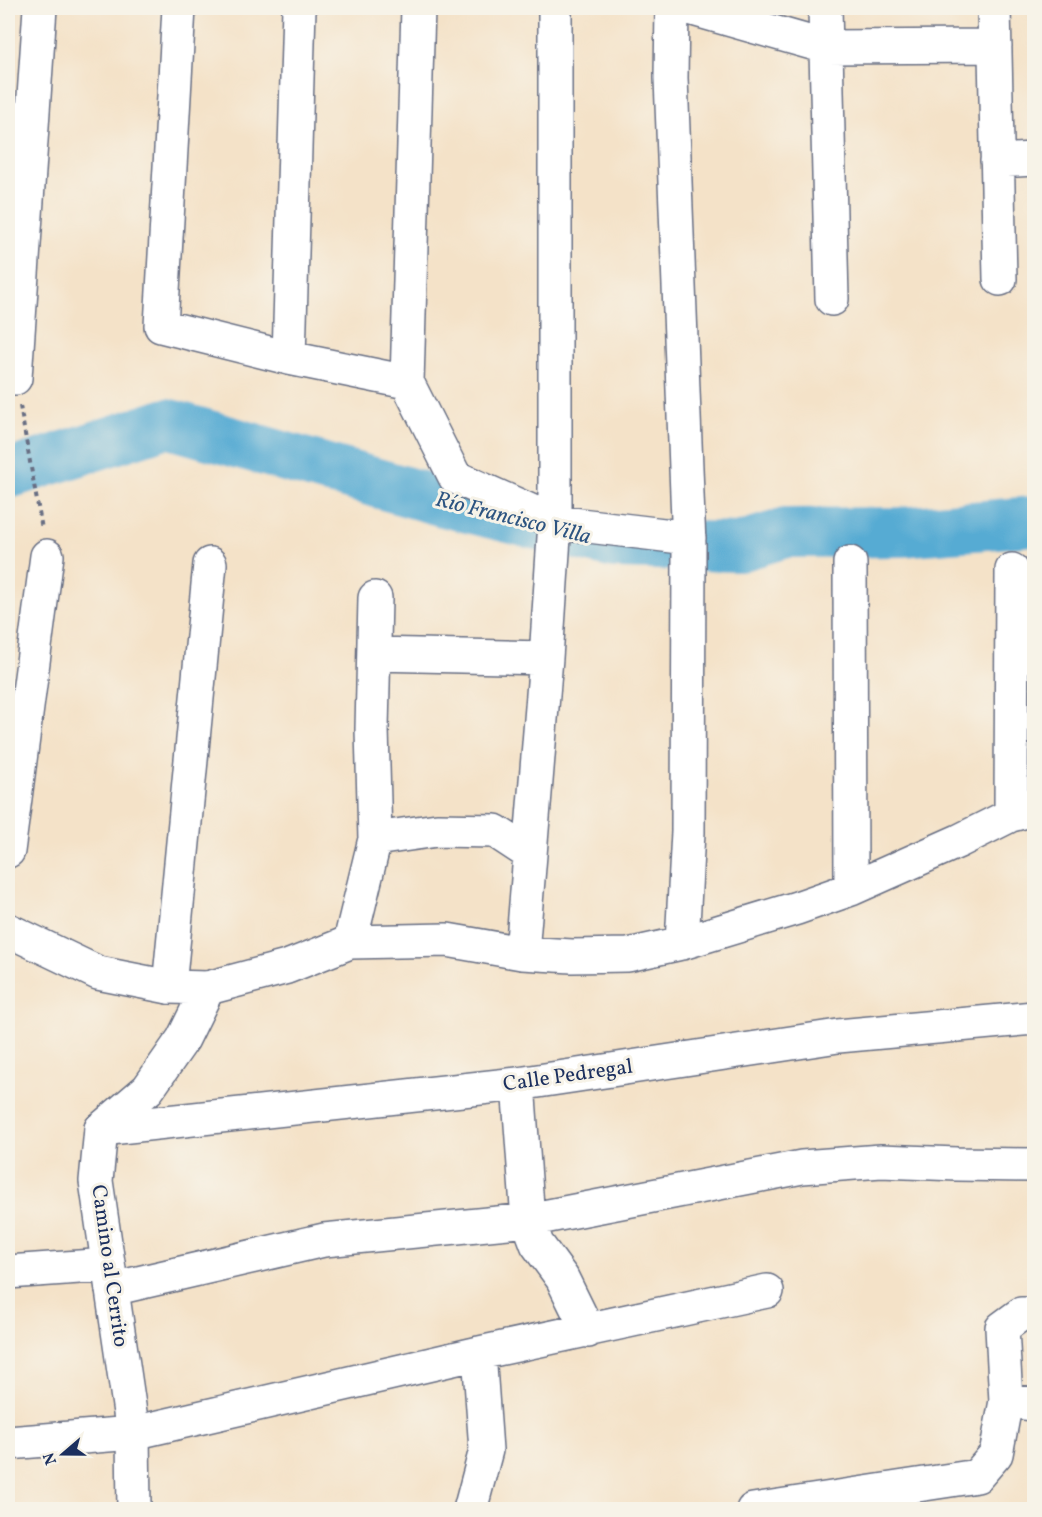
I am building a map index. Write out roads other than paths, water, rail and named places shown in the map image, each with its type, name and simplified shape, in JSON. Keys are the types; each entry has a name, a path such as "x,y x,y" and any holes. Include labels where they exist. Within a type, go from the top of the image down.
{"street":[{"path":"15,378 17,195 40,8"},
{"path":"179,8 161,326 289,358 407,382"},
{"path":"289,358 299,8"},
{"path":"418,8 407,382 455,477 555,522 689,538"},
{"path":"522,952 555,522 555,8"},
{"path":"672,8 671,78 689,538 688,832 682,943"},
{"path":"689,8 826,47 995,46"},
{"path":"825,8 832,299"},
{"path":"994,8 1000,279"},
{"path":"997,161 1035,159"},
{"path":"8,851 47,556"},
{"path":"850,563 851,889"},
{"path":"169,987 210,564"},
{"path":"8,930 98,973 169,987 208,988 287,967 351,942 447,940 522,952 572,956 628,955 682,943 851,889 1023,812 1011,570"},
{"path":"351,942 375,839 372,729 375,598"},
{"path":"374,654 546,658"},
{"path":"375,839 437,830 495,831 530,854"},
{"path":"101,1129 148,1089 183,1039 208,988"},
{"name":"Calle Pedregal","path":"101,1129 518,1084 838,1036 1035,1018"},
{"path":"518,1084 528,1220 537,1244 562,1278 588,1331"},
{"name":"Camino al Cerrito","path":"101,1129 96,1181 133,1433 134,1509"},
{"path":"8,1272 110,1277 324,1240 528,1220 802,1167 881,1161 1035,1165"},
{"path":"8,1443 133,1433 479,1353 767,1291"},
{"path":"753,1509 977,1476 996,1454 1020,1402 1002,1328 1021,1314 1035,1314"},
{"path":"470,1509 486,1450 479,1353"}],"waterway":[{"name":"Río Francisco Villa","path":"8,474 167,423 443,502 614,544 739,547 785,533 901,532 1034,521"}]}
